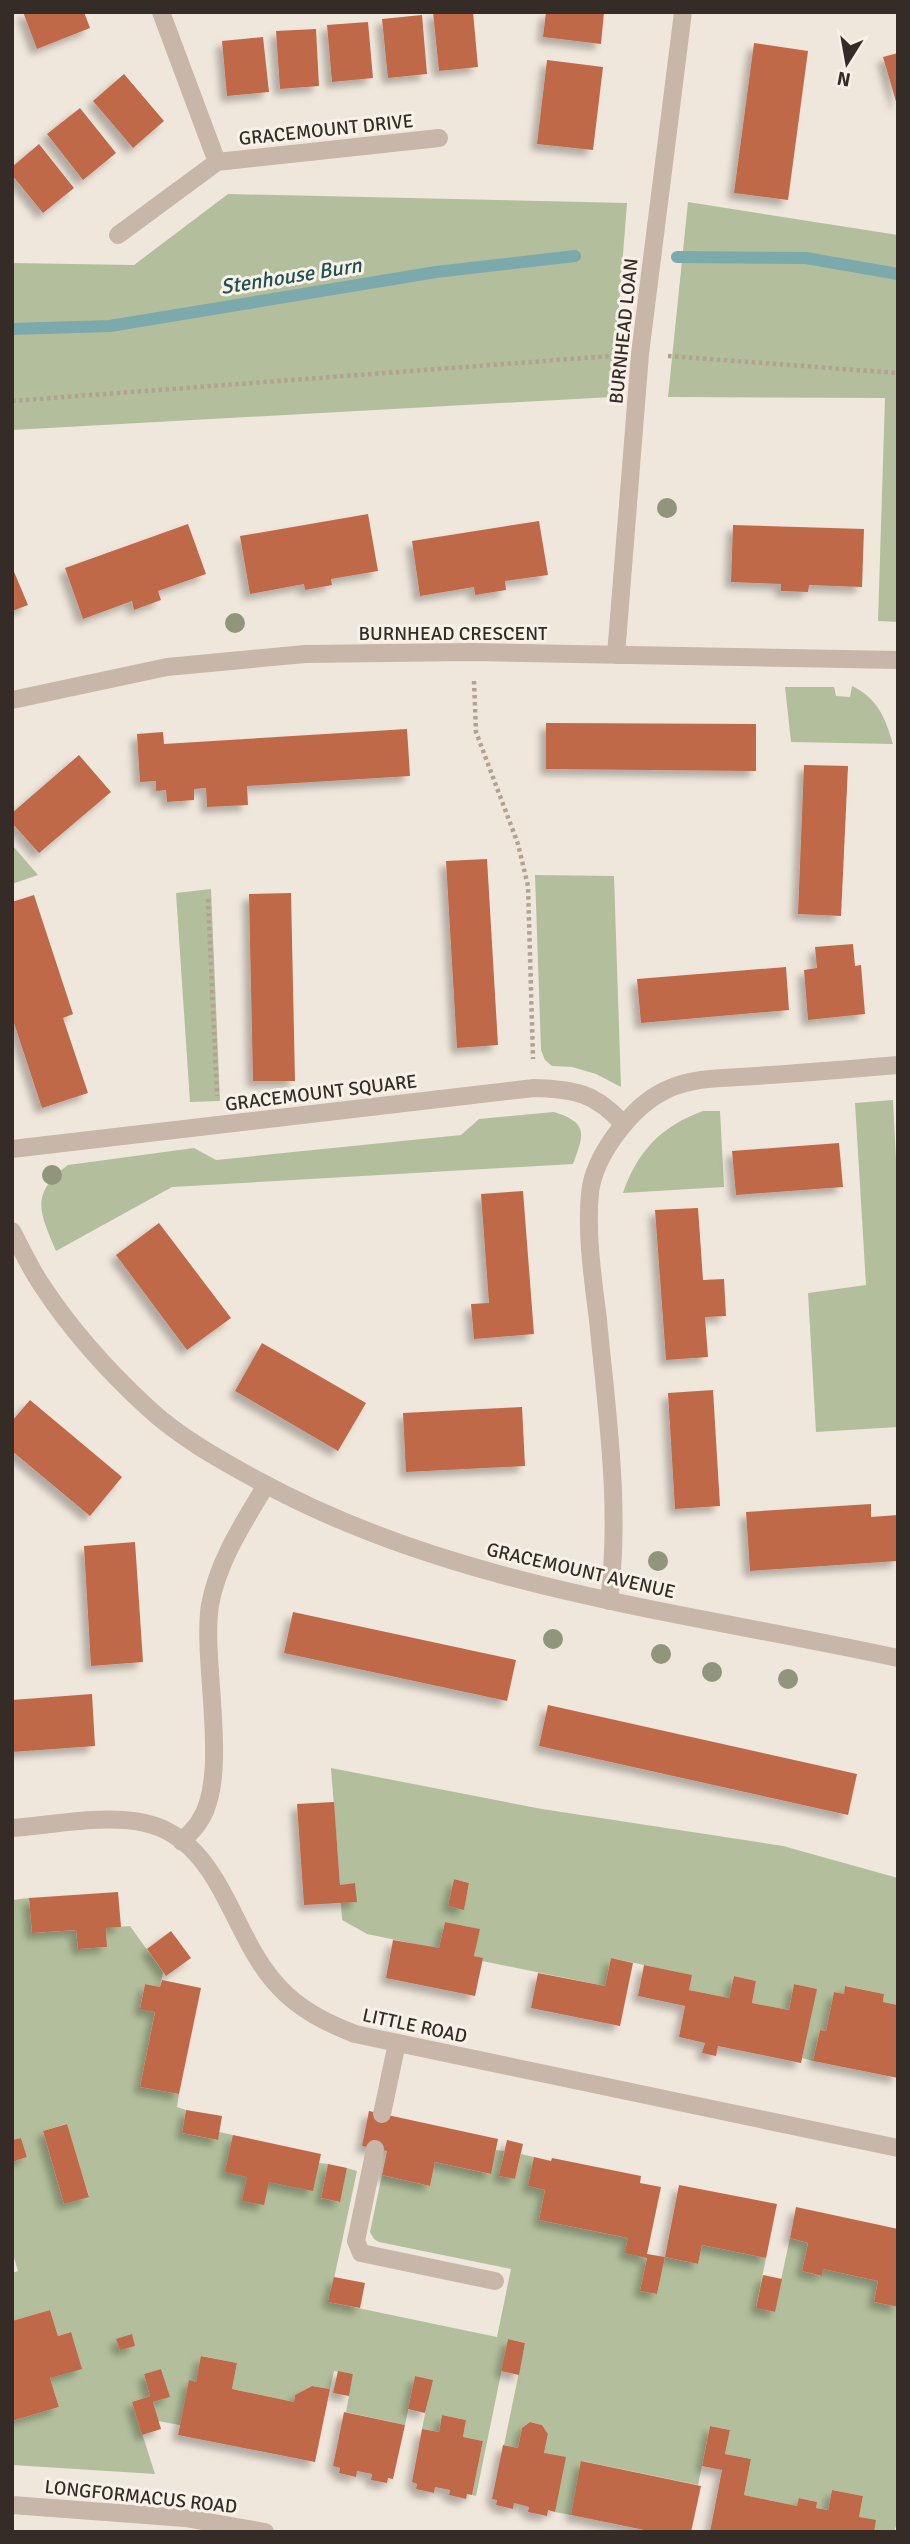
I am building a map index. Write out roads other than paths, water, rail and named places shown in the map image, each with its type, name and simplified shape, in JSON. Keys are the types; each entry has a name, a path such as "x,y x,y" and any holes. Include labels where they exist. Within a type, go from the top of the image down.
{"street":[{"name":"GRACEMOUNT DRIVE","path":"161,12 217,162"},
{"name":"BURNHEAD LOAN","path":"616,655 640,354 683,12"},
{"name":"GRACEMOUNT DRIVE","path":"118,235 217,162 439,138"},
{"name":"BURNHEAD CRESCENT","path":"12,700 167,667 305,654 472,653 898,660"},
{"path":"609,1601 615,1558 614,1496 590,1251 590,1192 596,1168 623,1124 648,1100 668,1088 702,1080 898,1065"},
{"name":"GRACEMOUNT SQUARE","path":"12,1149 534,1088 578,1091 610,1110 623,1124"},
{"name":"GRACEMOUNT AVENUE","path":"12,1231 42,1286 91,1350 148,1408 181,1434 266,1485 350,1525 428,1553 520,1581 898,1658"},
{"path":"182,1842 201,1820 213,1770 210,1606 230,1546 266,1485"},
{"name":"LITTLE ROAD","path":"12,1828 128,1821 147,1824 182,1842 208,1867 259,1960 278,1987 312,2014 355,2034 898,2148"},
{"path":"382,2114 397,2043"},
{"path":"374,2149 356,2241 361,2253 495,2281"},
{"name":"LONGFORMACUS ROAD","path":"12,2505 185,2518 265,2532"}],"waterway":[{"name":"Stenhouse Burn","path":"12,329 110,326 436,272 575,256"},
{"name":"Stenhouse Burn","path":"677,257 806,258 898,274"}]}
